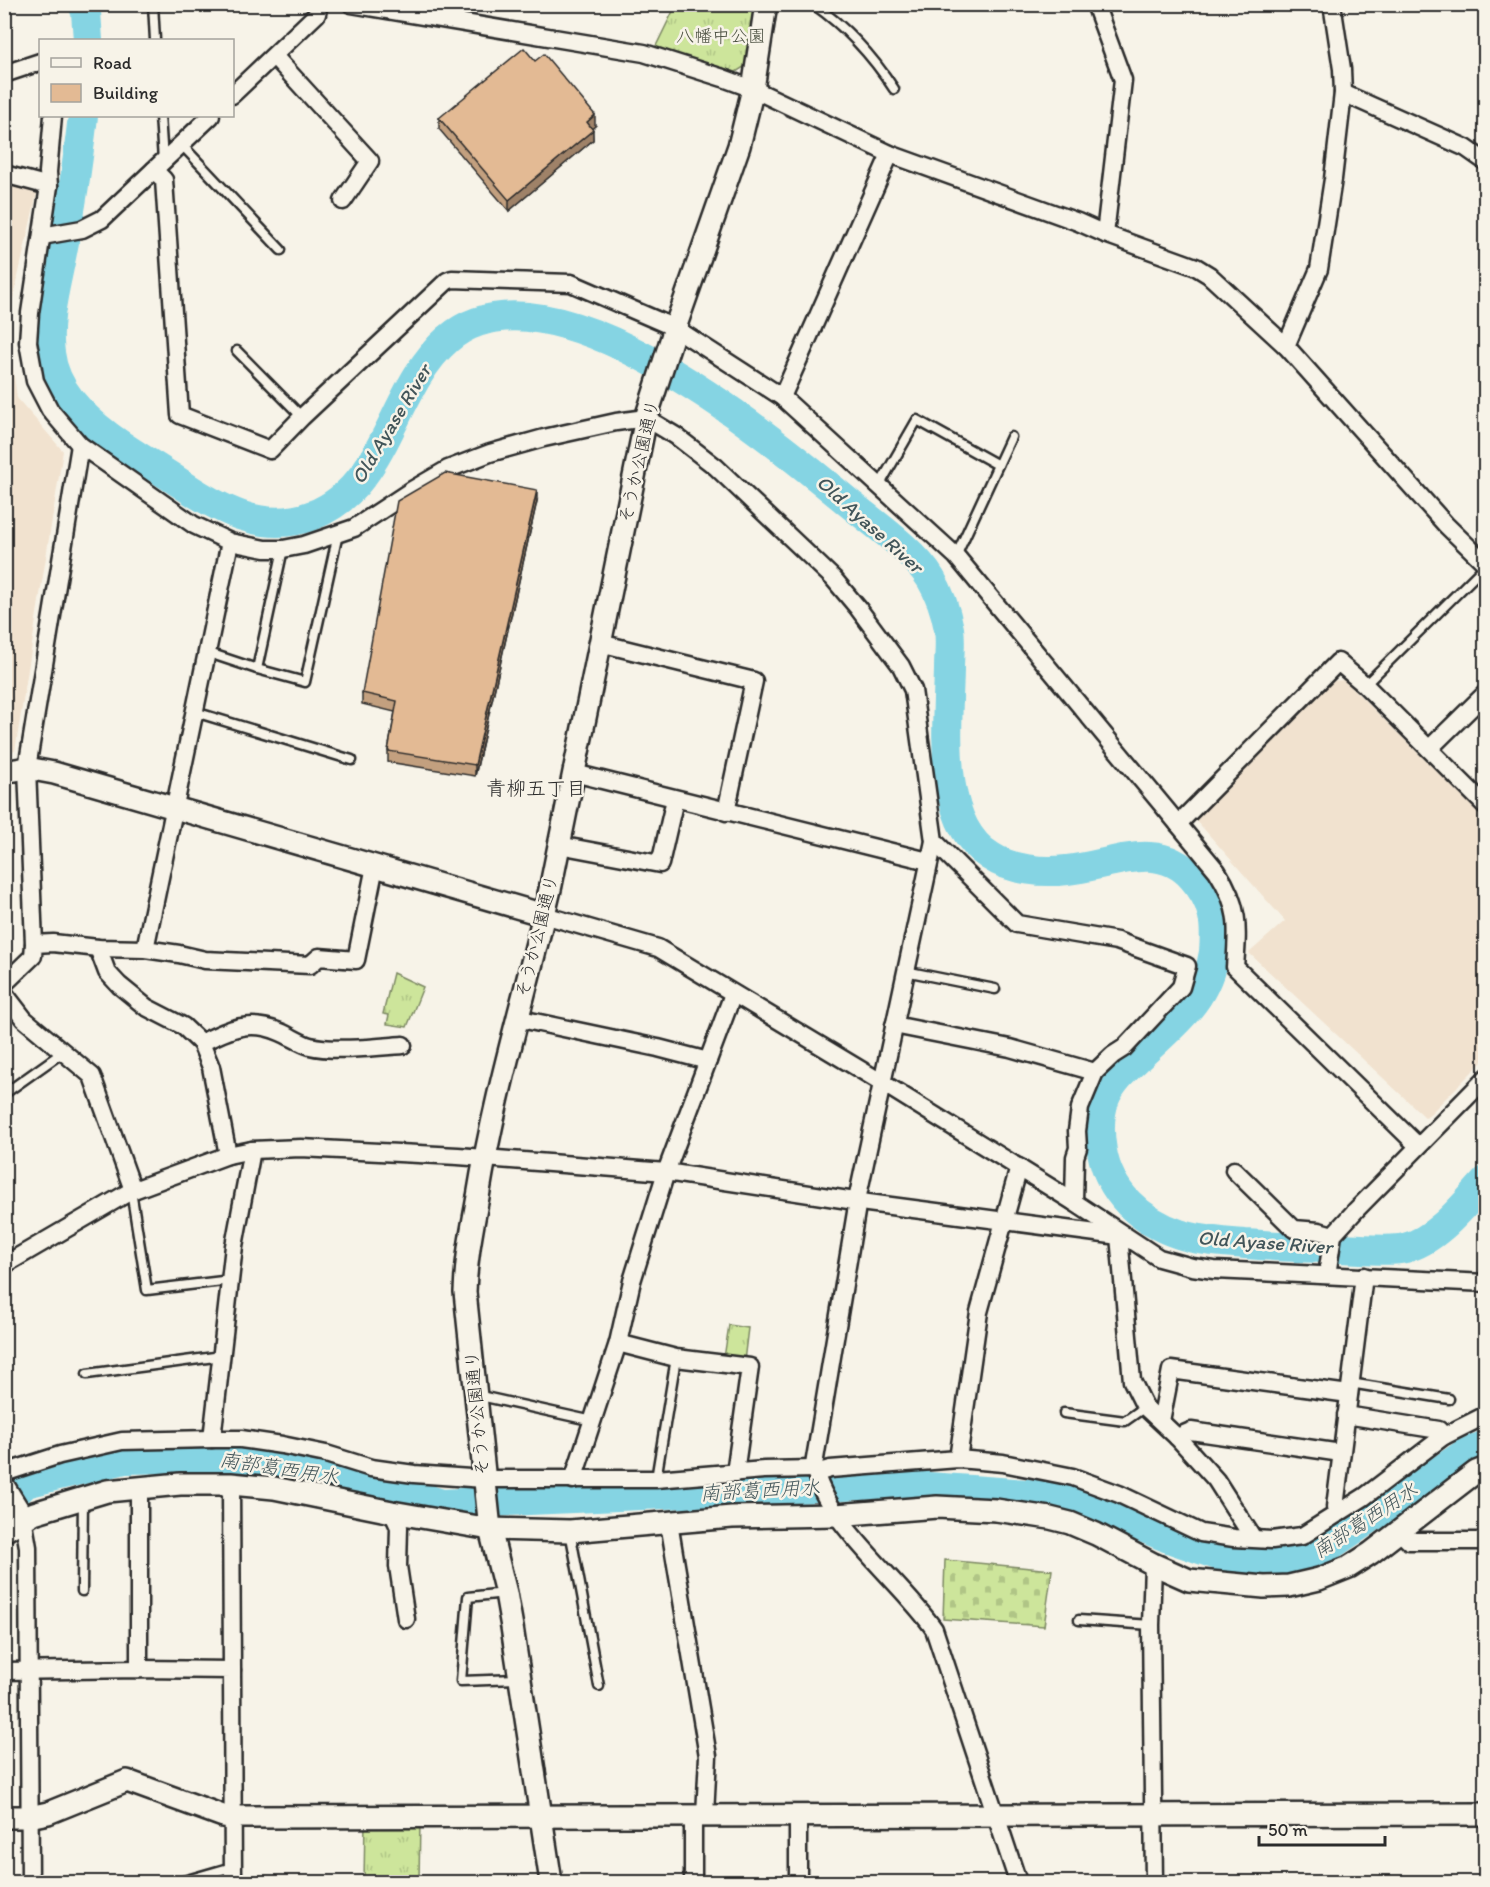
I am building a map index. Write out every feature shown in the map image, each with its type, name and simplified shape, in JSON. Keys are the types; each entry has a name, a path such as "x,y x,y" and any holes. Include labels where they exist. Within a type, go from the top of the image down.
{"street":[{"path":"234,93 317,14 319,4"},
{"path":"351,4 644,53 753,90 890,154 1196,267 1209,275 1286,346 1446,525 1485,564"},
{"name":"そうか公園通り","path":"551,1882 521,1679 506,1593 489,1524 465,1292 466,1260 484,1157 516,1018 535,957 559,845 648,410 739,146 753,90 766,4"},
{"path":"1095,4 1123,80 1105,234"},
{"path":"1286,346 1319,269 1333,179 1342,93 1342,69 1332,4"},
{"path":"274,56 370,161 343,201"},
{"path":"4,74 39,62"},
{"path":"1342,93 1466,148 1485,162"},
{"path":"52,117 47,236 34,282 28,342 35,381 50,410 80,445 194,525 230,542 265,549 283,549 304,545 354,528 448,469 490,453 616,422 648,410 676,436 716,467 833,578 901,666 914,690 934,841 881,1082 858,1200 815,1471 834,1511 847,1529 920,1608 934,1629 1018,1882"},
{"path":"47,236 82,229 102,219 210,117"},
{"path":"782,397 890,154"},
{"path":"158,166 164,180 180,415 270,450 302,417 447,281 452,279 571,283 673,334 782,397 956,556 1217,871 1233,900 1238,927 1235,967 1418,1146"},
{"path":"4,174 49,186"},
{"path":"4,984 33,956 27,768 80,445"},
{"path":"145,949 230,542"},
{"path":"600,644 754,681 726,812"},
{"path":"1178,824 1338,662 1365,685 1485,806"},
{"path":"1429,749 1485,693"},
{"path":"4,772 27,768 54,773 658,948 1019,1167 1159,1258 1192,1267 1485,1283"},
{"path":"574,773 928,861"},
{"path":"559,845 660,864 675,799"},
{"path":"934,841 1017,924 1117,941 1187,966 1181,987 1124,1048 1113,1054 1095,1072 1080,1108 1077,1131 1078,1148 1075,1157 1074,1202"},
{"path":"34,944 53,943 98,948 145,949 205,960 310,965 319,957 356,960 375,866"},
{"path":"98,948 107,972 119,985 146,1007 183,1026 201,1043 211,1067 228,1155"},
{"path":"4,993 24,1019 92,1076 132,1191"},
{"path":"573,1480 618,1343 632,1281 666,1172 732,994"},
{"path":"516,1018 708,1061"},
{"path":"201,1043 230,1029 245,1025 261,1026 277,1031 310,1046 395,1043"},
{"path":"894,1025 1010,1048 1095,1072"},
{"path":"1327,1275 1334,1235 1485,1078"},
{"path":"6,1260 132,1191 228,1155 252,1150 301,1148 484,1157 666,1172 1126,1238"},
{"path":"212,1439 234,1246 252,1150"},
{"path":"958,1460 979,1312 1019,1167"},
{"path":"1234,1170 1294,1229 1334,1235"},
{"path":"1126,1238 1132,1381 1145,1407 1177,1437 1216,1480 1253,1538"},
{"path":"1339,1513 1335,1507 1364,1276"},
{"path":"618,1343 676,1358 750,1367 735,1473"},
{"path":"1161,1421 1171,1370 1350,1388"},
{"path":"1346,1415 1439,1430 1444,1436"},
{"path":"4,1473 60,1455 122,1441 212,1439 241,1439 282,1445 326,1454 371,1468 484,1483 656,1479 735,1473 815,1471 958,1460 1004,1463 1073,1477 1119,1494 1201,1533 1272,1540 1302,1536 1364,1497 1444,1436 1485,1415"},
{"path":"1177,1437 1191,1431 1341,1453"},
{"path":"4,1532 21,1514 107,1491 180,1484 231,1484 274,1488 392,1512 570,1531 732,1517 937,1507 996,1510 1070,1523 1189,1580 1264,1587 1289,1586 1319,1579 1348,1567 1476,1472 1485,1468"},
{"path":"231,1484 232,1875"},
{"path":"4,1487 21,1514 28,1547 30,1882"},
{"path":"139,1488 139,1669"},
{"path":"392,1512 399,1527 398,1566 406,1619"},
{"path":"669,1523 708,1756 699,1815 693,1882"},
{"path":"1399,1531 1409,1541 1485,1541"},
{"path":"1153,1564 1154,1882"},
{"path":"4,1671 232,1670"},
{"path":"4,1817 29,1817 48,1813 127,1781 223,1816 1485,1814"},
{"path":"798,1814 798,1882"}],"lane":[{"path":"153,4 155,39"},
{"path":"813,4 853,36 894,89"},
{"path":"158,166 160,117"},
{"path":"181,144 281,250"},
{"path":"237,351 302,417"},
{"path":"879,486 917,420 998,465"},
{"path":"956,556 1011,437"},
{"path":"206,652 305,682 338,534"},
{"path":"257,669 283,549"},
{"path":"1365,685 1485,564"},
{"path":"195,712 352,760"},
{"path":"905,971 995,989"},
{"path":"4,1094 63,1052"},
{"path":"132,1191 147,1290 231,1280"},
{"path":"87,1374 222,1356"},
{"path":"656,1479 676,1358"},
{"path":"1350,1388 1449,1399"},
{"path":"476,1395 593,1421"},
{"path":"1064,1413 1125,1421 1145,1407"},
{"path":"82,1592 83,1499"},
{"path":"570,1531 599,1686"},
{"path":"506,1593 468,1597 461,1681 521,1679"},
{"path":"1079,1620 1152,1625"},
{"path":"180,1882 232,1875"}],"shaded area":[{"path":"5,182 38,189 7,325 17,398 63,451 15,751 5,753"},
{"path":"1344,680 1485,819 1485,1059 1426,1118 1249,953 1285,921 1195,819 1332,681"}],"green space":[{"name":"八幡中公園","path":"676,5 756,5 747,65 736,72 655,48"},
{"path":"393,973 423,987 407,1027 387,1024 389,1015 383,1014"},
{"path":"729,1325 748,1328 744,1361 724,1358"},
{"path":"945,1560 1052,1570 1044,1626 943,1619"},
{"path":"420,1819 419,1882 364,1882 365,1820"}],"building":[{"path":"524,48 535,61 544,54 595,115 587,122 593,130 509,200 439,118"},
{"path":"445,473 537,490 475,765 388,751 397,701 362,693 397,501"}],"waterway":[{"name":"Old Ayase River","path":"83,4 86,12 88,39"},
{"name":"Old Ayase River","path":"83,117 72,198 52,300 49,340 53,366 63,390 82,414 107,435 192,491 224,509 259,520 276,522 294,520 313,515 338,501 358,482 374,459 413,383 429,359 448,339 490,319 541,319 596,335 654,363 711,397 763,434 902,546 931,579 942,604 950,634 947,744 953,797 961,820 973,840 998,861 1038,871 1083,868 1133,858 1165,859 1179,866 1199,885 1209,903 1215,927 1214,952 1204,985 1187,1011 1115,1081 1103,1104 1100,1131 1102,1151 1112,1179 1128,1203 1139,1213 1165,1228 1203,1240 1280,1246 1391,1250 1405,1248 1428,1238 1439,1230 1486,1181"},
{"name":"南部葛西用水","path":"4,1504 26,1483 125,1459 214,1457 388,1487 442,1504 885,1484 1070,1497 1166,1537 1238,1562 1262,1563 1313,1557 1466,1453 1486,1445"}],"district":[{"name":"青柳五丁目","path":"536,788"}]}
